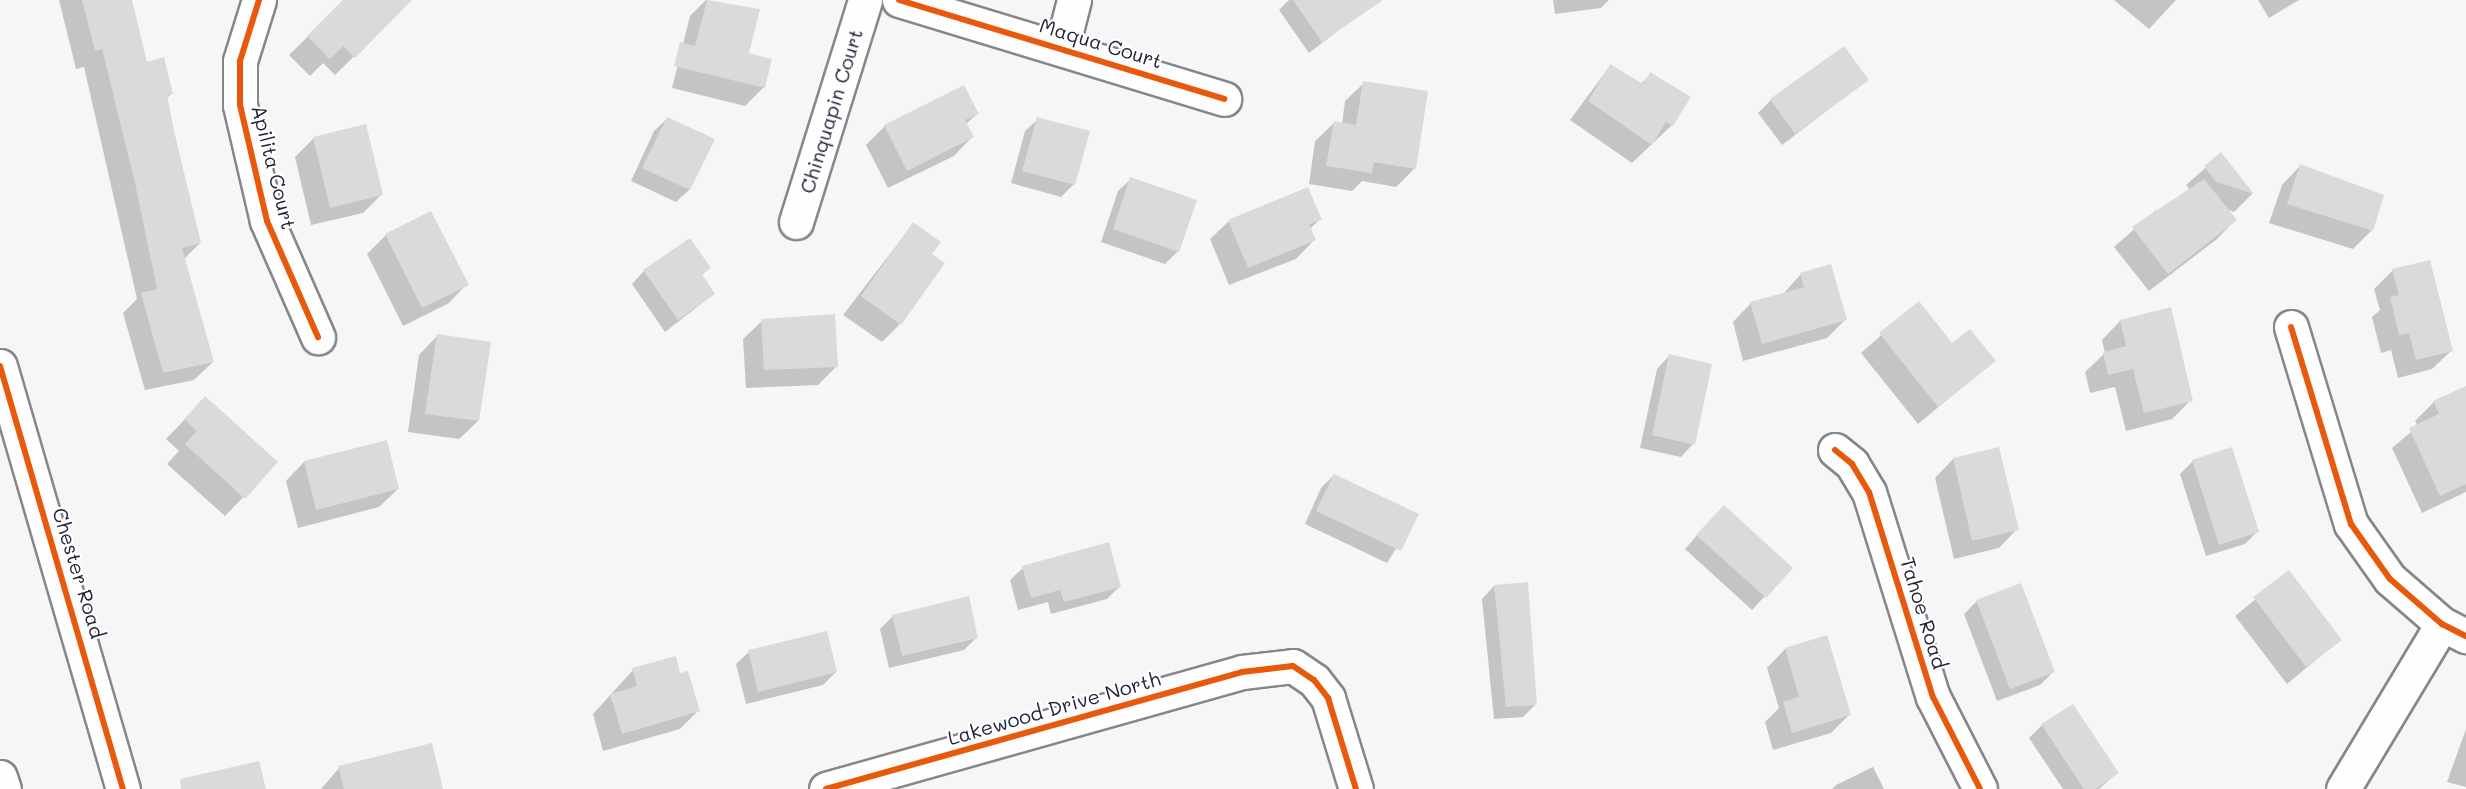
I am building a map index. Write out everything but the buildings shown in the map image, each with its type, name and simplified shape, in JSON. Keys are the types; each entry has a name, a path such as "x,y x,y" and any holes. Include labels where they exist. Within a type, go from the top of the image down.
{"main road":[{"name":"Chinquapin Court","path":"796,222 865,0"},
{"name":"Maqua Court","path":"899,0 1062,47 1224,99"},
{"path":"1062,47 1074,0"},
{"name":"Apilita Court","path":"254,2 240,61 240,105 267,221 318,337"},
{"path":"2290,327 2351,524 2390,579 2454,630 2343,789"},
{"name":"Chester Road","path":"0,366 123,789"},
{"name":"Tahoe Road","path":"1835,450 1852,464 1869,492 1933,697 1980,789"},
{"name":"Lakewood Drive North","path":"826,789 1242,672 1293,666 1314,680 1328,698 1356,789"},
{"path":"0,777 4,789"}],"cycle path":[{"path":"259,0 240,61 240,105 267,221 318,337"},
{"path":"899,0 1224,99"},
{"path":"2291,327 2351,524 2390,579 2442,624 2466,636"},
{"path":"0,366 123,789"},
{"path":"1835,450 1852,464 1869,492 1933,697 1980,789"},
{"path":"826,789 1242,672 1293,666 1314,680 1328,698 1356,789"}]}
